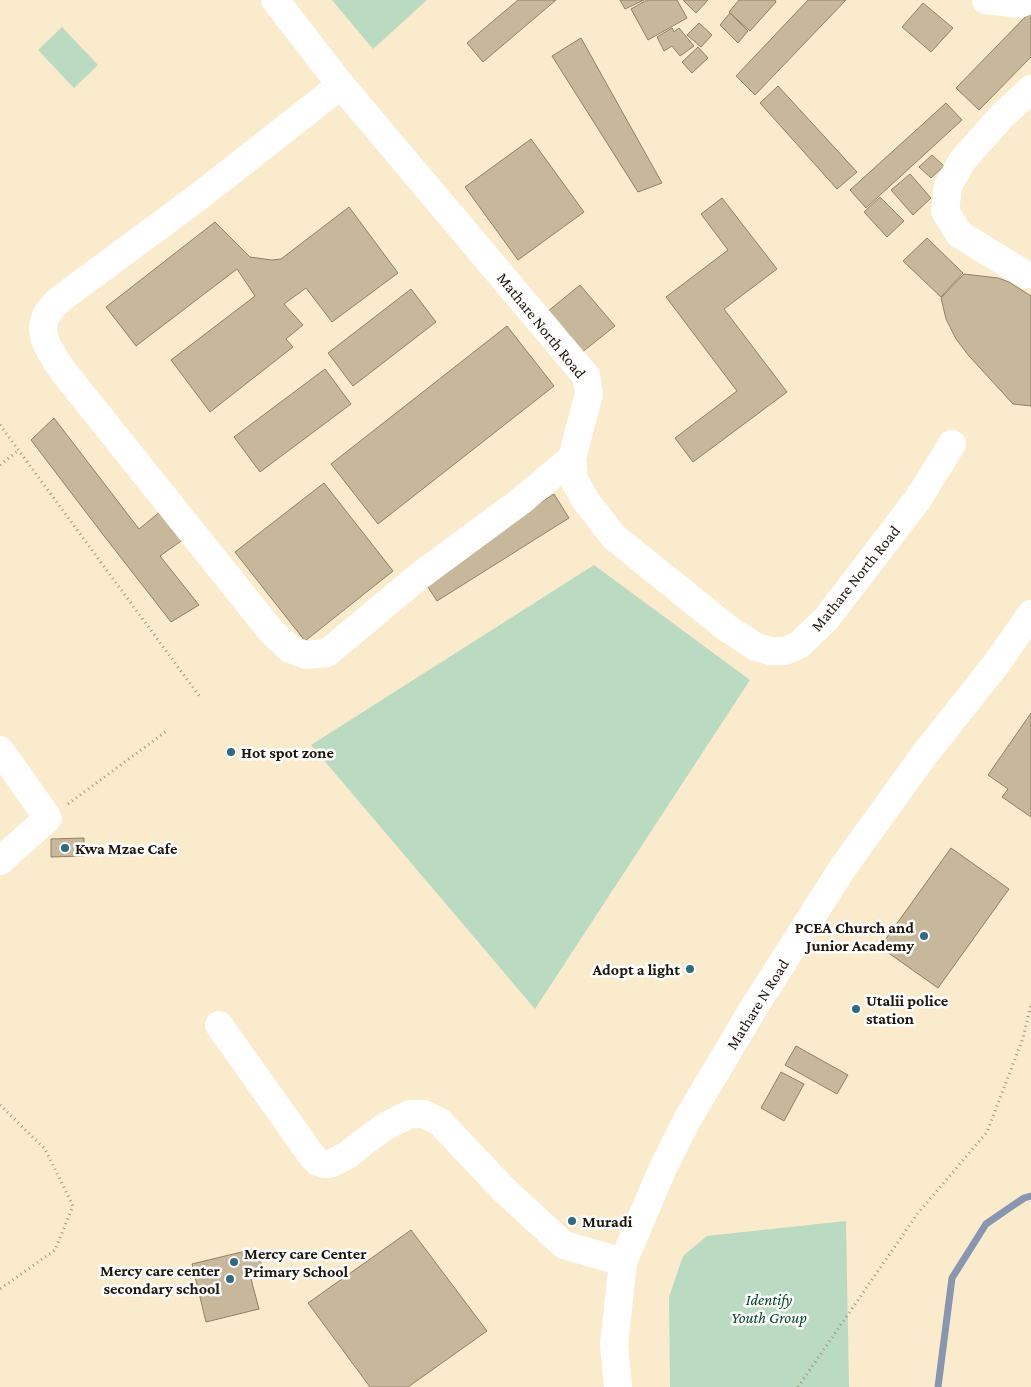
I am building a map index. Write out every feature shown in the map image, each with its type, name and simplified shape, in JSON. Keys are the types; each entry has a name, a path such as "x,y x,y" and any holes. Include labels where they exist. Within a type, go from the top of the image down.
{"street":[{"name":"Mathare North Road","path":"275,0 342,85 586,376 589,394 572,458 574,480 586,501 614,537 727,628 756,647 770,651 785,651 799,645 826,619 918,499 952,444"},
{"path":"986,0 1019,4 1030,0"},
{"path":"342,85 197,198 63,297 48,312 44,324 43,338 51,354 271,631 290,649 306,655 327,653 418,577 521,501 572,458"},
{"path":"1026,275 958,234 945,211 948,186 962,161 1001,117 1031,89"},
{"name":"Mathare N Road","path":"618,1387 614,1345 623,1262 662,1170 688,1120 753,1009 842,869 924,755 997,663 1031,614"},
{"path":"0,750 48,818 0,861"},
{"path":"219,1025 318,1162 330,1164 348,1155 386,1126 410,1114 424,1114 440,1122 502,1188 564,1245 623,1262"}],"path":[{"path":"0,426 200,697"},
{"path":"0,465 19,450"},
{"path":"48,818 168,730"},
{"path":"798,1387 918,1213 987,1132 1023,1038 1031,1004"},
{"path":"0,1104 45,1149 73,1206 55,1250 0,1289"}],"green space":[{"path":"332,0 427,0 373,49"},
{"path":"62,27 98,65 74,88 38,50"},
{"path":"594,565 750,680 535,1009 311,745"},
{"name":"Identify Youth Group","path":"846,1221 849,1387 670,1387 669,1297 683,1256 707,1236"}],"building":[{"path":"518,0 556,0 483,62 467,43"},
{"path":"620,0 644,0 625,9"},
{"path":"647,0 677,0 687,18 648,40 631,9"},
{"path":"683,0 708,0 696,13"},
{"path":"739,0 775,0 776,2 750,31 729,12"},
{"path":"808,0 846,0 755,95 736,76"},
{"path":"923,3 953,28 931,52 902,27"},
{"path":"1031,11 1031,57 979,110 956,88"},
{"path":"730,13 748,31 738,43 720,25"},
{"path":"699,23 712,35 701,47 687,35"},
{"path":"672,28 674,32 679,28 694,46 680,56 672,46 664,51 657,37"},
{"path":"581,38 662,183 638,192 552,56"},
{"path":"698,47 708,58 692,73 682,62"},
{"path":"778,86 857,172 837,189 760,103"},
{"path":"946,103 962,120 866,208 850,190"},
{"path":"531,139 584,212 518,260 465,187"},
{"path":"932,155 944,166 931,178 919,167"},
{"path":"910,174 931,198 913,215 891,190"},
{"path":"880,197 904,221 887,237 864,212"},
{"path":"722,198 777,269 724,309 787,392 693,462 675,438 737,391 666,297 728,250 701,214"},
{"path":"349,207 398,273 332,322 306,288 284,304 303,325 286,339 293,347 210,412 171,360 255,296 237,269 136,346 106,307 215,222 250,257 272,260 281,259"},
{"path":"927,238 963,273 941,297 903,261"},
{"path":"964,274 998,278 1009,282 1031,296 1031,406 1013,404 956,339 946,319 941,298"},
{"path":"580,285 615,326 581,353 547,312"},
{"path":"411,289 436,322 353,386 328,353"},
{"path":"507,326 554,386 378,524 331,464"},
{"path":"325,369 351,404 260,472 234,437"},
{"path":"54,418 139,529 161,511 184,539 160,556 199,605 171,622 101,532 31,440"},
{"path":"324,483 393,571 305,641 235,552"},
{"path":"554,494 569,518 437,601 422,578"},
{"path":"1031,713 1031,817 1002,797 1008,789 988,775"},
{"path":"84,838 84,856 51,857 51,839"},
{"path":"951,848 1009,889 938,988 880,947"},
{"path":"796,1046 848,1075 837,1094 785,1065"},
{"path":"781,1072 804,1084 784,1121 761,1108"},
{"path":"411,1230 487,1331 408,1387 370,1387 308,1303"},
{"path":"258,1248 263,1272 250,1275 259,1309 206,1322 192,1264"}],"waterway":[{"path":"938,1387 952,1278 986,1224 1024,1198 1031,1196"}],"place":[{"name":"Hot spot zone","path":"231,752"},
{"name":"Kwa Mzae Cafe","path":"65,848"},
{"name":"PCEA Church and Junior Academy","path":"924,936"},
{"name":"Adopt a light","path":"690,969"},
{"name":"Utalii police station","path":"856,1009"},
{"name":"Muradi","path":"572,1221"},
{"name":"Mercy care Center Primary School","path":"234,1262"},
{"name":"Mercy care center secondary school","path":"230,1279"}]}
